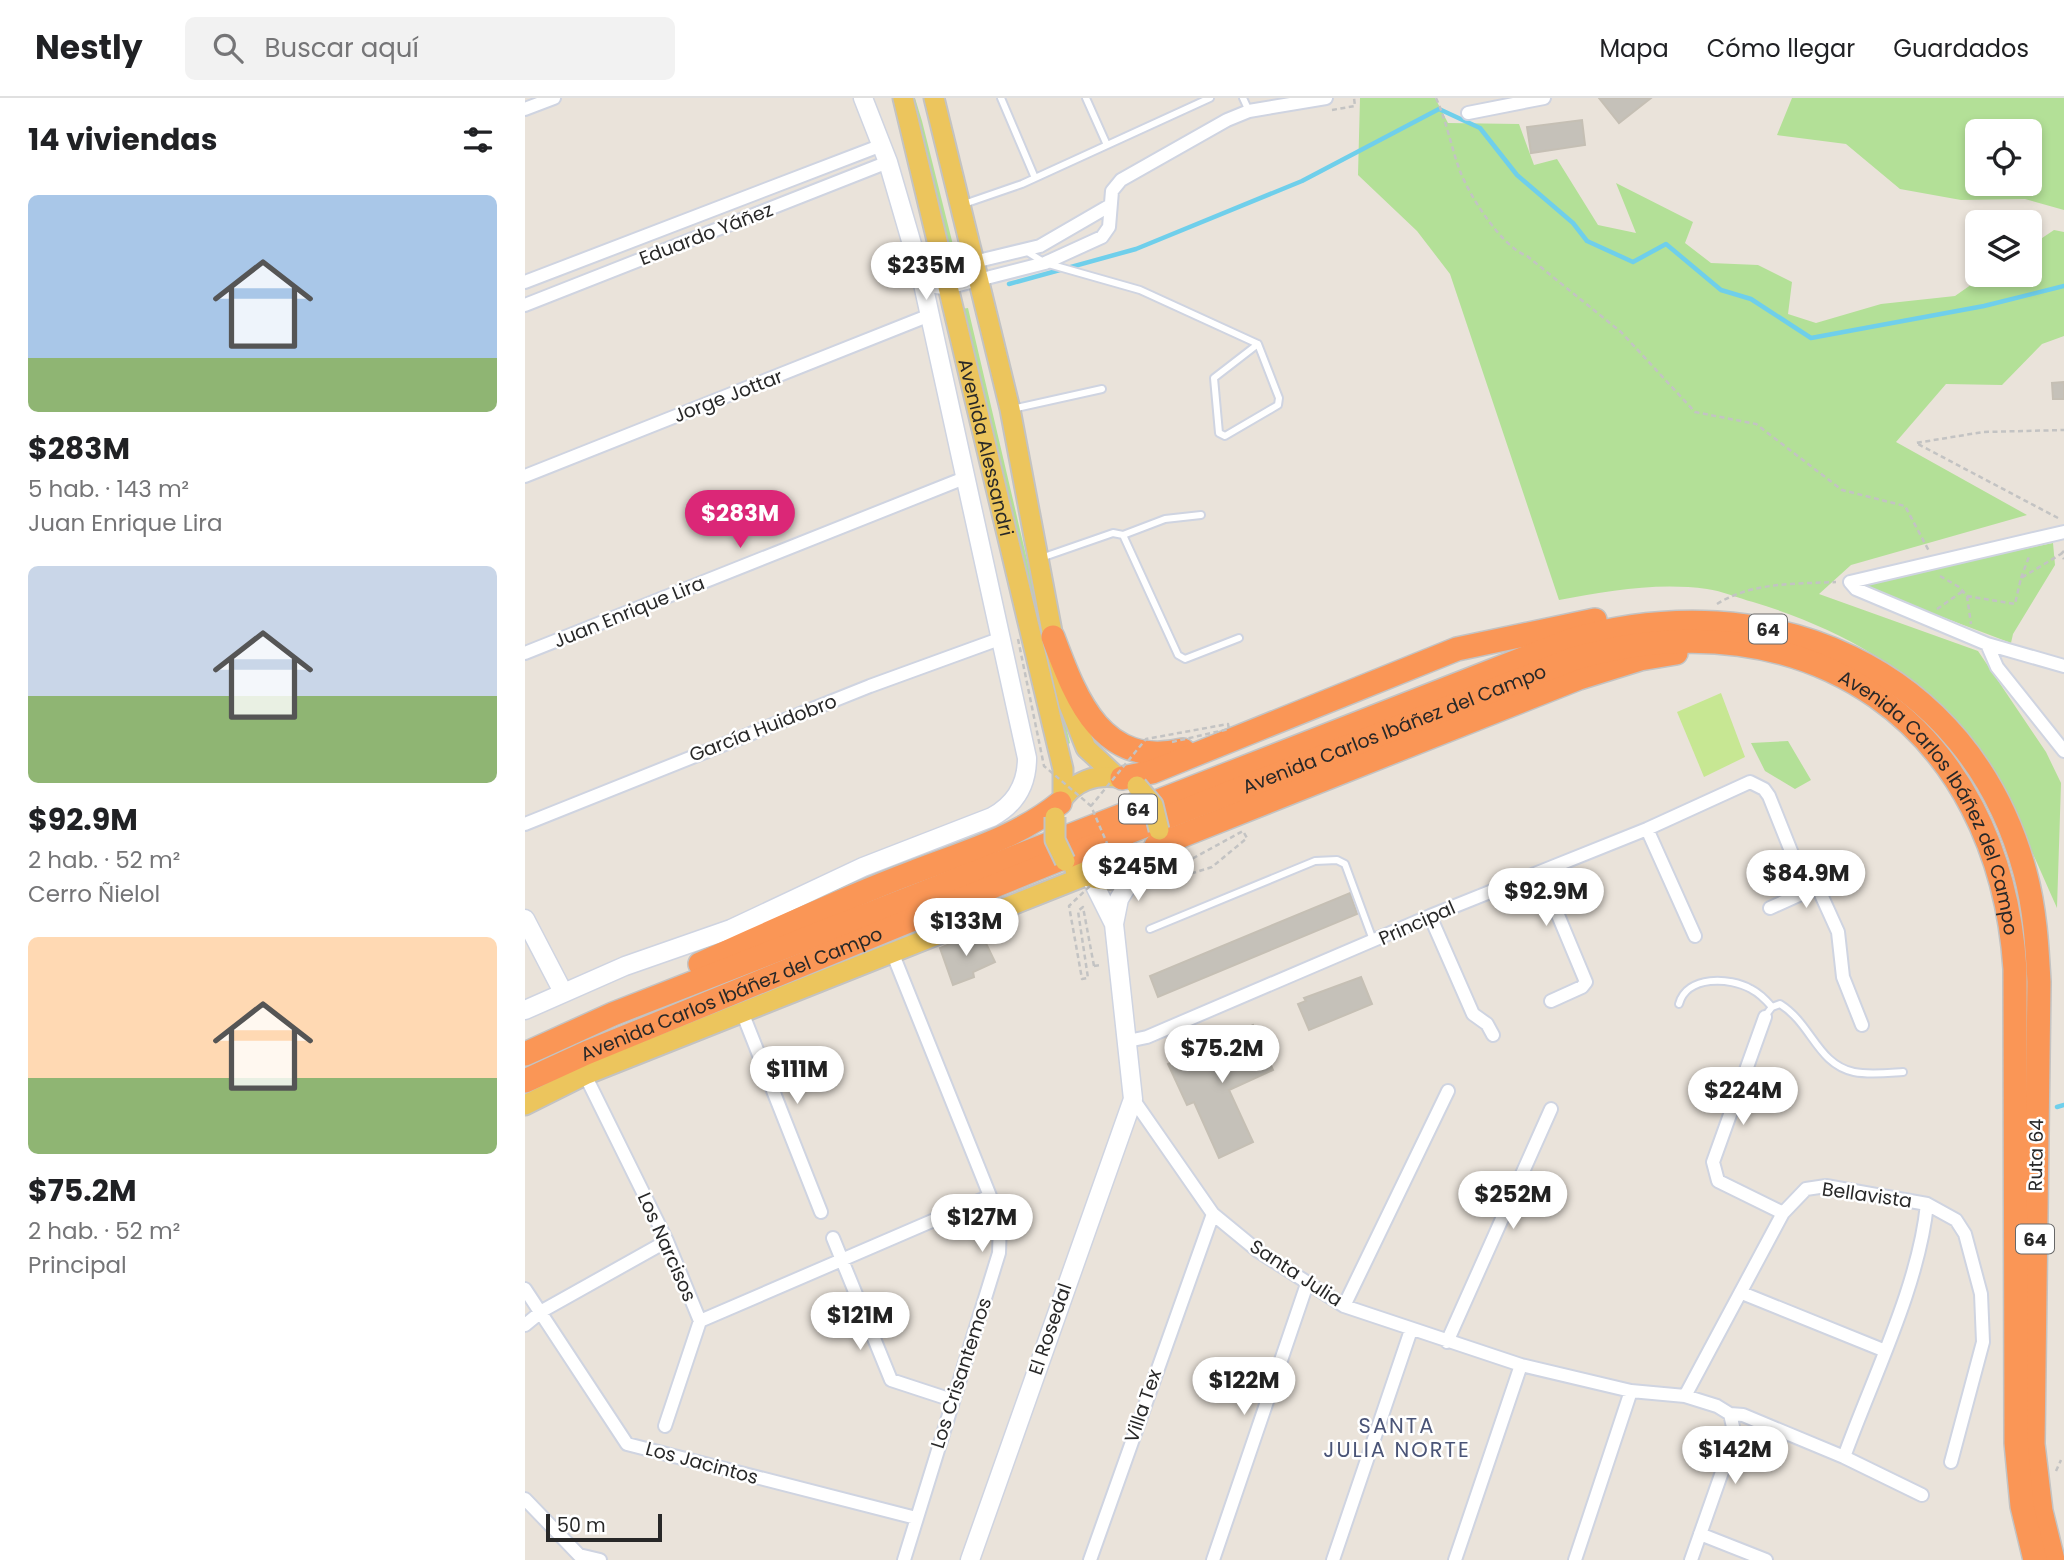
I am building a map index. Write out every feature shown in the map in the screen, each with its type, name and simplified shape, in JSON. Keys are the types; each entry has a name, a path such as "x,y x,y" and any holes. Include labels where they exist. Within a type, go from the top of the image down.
{"highway":[{"name":"Avenida Carlos Ibáñez del Campo","path":"525,1054 613,1014 1548,648 1594,633 1668,621 1693,620 1753,626 1824,646 1887,677 1928,709 1965,750 1995,796 2017,846 2035,916"},
{"path":"1126,780 1152,772 1457,649 1583,621 1668,621"},
{"path":"1053,637 1079,702 1093,723 1118,741 1137,750 1163,755 1230,740"},
{"name":"Avenida Carlos Ibáñez del Campo","path":"525,1081 596,1048 1062,858 1546,668 1638,643 1695,639 1749,645 1817,665 1883,702 1925,740 1968,797 1994,853 2009,913 2014,969 2015,1082"},
{"path":"1157,838 1609,667 1672,653 1749,645"},
{"path":"613,1014 683,972 876,887 1010,834 1059,806"},
{"name":"Ruta 64","path":"2035,916 2039,982 2033,1444 2041,1511 2053,1560"},
{"path":"525,1046 581,1028"},
{"name":"Ruta 64","path":"2015,1082 2016,1443 2022,1506 2035,1560"}],"main road":[{"name":"Avenida Alessandri","path":"863,98 888,162 921,275 967,477 1010,639"},
{"name":"Avenida Alessandri","path":"903,98 1063,769 1059,806"},
{"name":"Avenida Alessandri","path":"934,98 1010,409 1053,637 1078,731 1097,761 1126,780"},
{"path":"525,1010 645,958 731,929 863,867 992,817 1011,804 1022,787 1027,758 1010,639"},
{"path":"1102,775 1126,780 1153,805 1157,838 1150,857 1136,872 1111,880 1088,877 1065,861 1055,840 1059,806 1087,779 1102,775"},
{"name":"Santa Julia","path":"1133,1099 1114,924 1119,899 1136,872"},
{"name":"Santa Julia","path":"1088,877 1114,924"},
{"name":"Avenida Carlos Ibáñez del Campo","path":"525,1105 585,1075 1088,877"},
{"path":"525,919 563,992"},
{"name":"El Rosedal","path":"970,1560 1133,1099"}],"street":[{"path":"525,109 554,98"},
{"path":"1468,113 1544,98"},
{"path":"921,275 934,288 947,288 1045,263 1102,236 1109,227 1112,191 1121,180 1227,120 1249,111 1326,104"},
{"name":"Eduardo Yáñez","path":"525,282 882,145"},
{"name":"Eduardo Yáñez","path":"525,305 888,162"},
{"path":"974,262 1040,246 1109,206"},
{"name":"Jorge Jottar","path":"525,476 930,315"},
{"name":"Juan Enrique Lira","path":"525,653 967,477"},
{"path":"2064,532 1850,582 1856,589 1987,644 2064,666"},
{"name":"García Huidobro","path":"525,824 870,686 1010,639"},
{"path":"1987,644 1997,667 2064,751"},
{"name":"Principal","path":"1128,1041 1147,1037 1430,916 1647,829 1751,782 1764,789 1794,862 1807,879"},
{"path":"1647,829 1695,936"},
{"path":"1540,872 1586,982 1582,987 1551,1001"},
{"path":"1770,908 1801,894 1807,879 1819,890 1838,932 1843,977 1862,1025"},
{"path":"1430,916 1473,1014 1487,1024 1493,1035"},
{"name":"Los Crisantemos","path":"892,952 1000,1223 999,1253 951,1400 904,1560"},
{"path":"742,1012 821,1212"},
{"path":"1768,1012 1713,1162 1718,1181 1783,1213"},
{"name":"Los Narcisos","path":"585,1075 667,1241 700,1321 665,1426"},
{"path":"1344,1306 1448,1091"},
{"name":"Santa Julia","path":"1133,1099 1213,1214 1258,1251 1344,1306 1521,1365 1632,1391 1685,1396 1717,1406 1730,1414 1743,1415 1844,1457 1922,1495"},
{"path":"1447,1342 1551,1109"},
{"name":"Bellavista","path":"1685,1396 1783,1213 1807,1189 1826,1186 1927,1204 1956,1220 1965,1234 1981,1294 1983,1342 1951,1462"},
{"path":"700,1321 990,1196"},
{"path":"1844,1457 1917,1255 1927,1204"},
{"name":"Villa Tex","path":"1090,1560 1213,1214"},
{"path":"833,1238 891,1380 951,1400"},
{"path":"525,1325 541,1311 667,1241"},
{"path":"1213,1560 1307,1284"},
{"name":"Los Jacintos","path":"525,1289 627,1444 916,1518"},
{"path":"1742,1293 1884,1350"},
{"path":"1333,1560 1412,1330"},
{"path":"1455,1560 1521,1365"},
{"path":"1575,1560 1632,1391"},
{"path":"1691,1560 1735,1435 1730,1414"},
{"path":"525,1499 579,1555 600,1560"},
{"path":"1700,1534 1766,1560"}],"lane":[{"path":"1000,98 1035,178"},
{"path":"1086,98 1107,145"},
{"path":"960,205 1035,178 1210,98"},
{"path":"1243,98 1249,111"},
{"path":"1024,250 1045,263 1140,289 1258,344 1279,398 1277,405 1225,436 1219,433 1214,378 1258,344"},
{"path":"1010,409 1102,389"},
{"path":"1040,559 1113,533 1123,535 1165,519 1201,515"},
{"path":"1123,535 1178,655 1185,659 1239,638"},
{"path":"1150,929 1315,860 1327,859 1345,864 1374,942"},
{"path":"1679,1004 1689,989 1715,980 1749,988 1768,1012 1780,1004 1797,1014 1820,1050 1841,1068 1857,1073 1903,1072"}],"path":[{"path":"1326,104 1352,109 1355,106 1354,98"},
{"path":"1436,98 1448,123 1460,172 1477,203 1514,251 1527,256 1621,332 1695,412 1756,424 1842,489 1905,506 1934,562"},
{"path":"2064,429 1983,432 1916,443 2064,522"},
{"path":"1941,578 1968,596 2015,604 2021,578 2036,538"},
{"path":"2021,578 2062,553 2064,559"},
{"path":"1693,620 1736,592 1784,584 1850,582"},
{"path":"1928,620 1942,604 1963,591"},
{"path":"1968,596 1972,638"},
{"path":"1010,639 1044,766 1091,807"},
{"path":"1094,966 1083,907 1079,911 1088,978 1082,979 1069,906 1115,862"}],"green space":[{"path":"909,98 915,98 922,121 961,277 953,279"},
{"path":"1360,98 1435,98 1448,123 1519,124 1534,165 1557,159 1598,225 1636,233 1616,183 1693,222 1685,243 1711,263 1758,265 1792,282 1788,314 1816,323 1881,304 1955,296 1968,287 2042,287 2042,238 2054,230 2064,232 2064,336 2042,344 2002,385 1946,384 1896,442 2027,515 1851,565 1819,594 1978,651 2046,752 2061,783 2057,908 2013,810 1972,741 1935,701 1912,681 1863,648 1781,611 1713,590 1651,587 1559,600 1450,274 1417,231 1358,175"},
{"path":"1792,98 2064,98 2064,210 2025,199 1961,200 1900,189 1846,144 1777,135"},
{"path":"968,308 1070,743 1067,745 961,309"},
{"path":"2053,543 2055,565 2013,634 2011,643 1855,584"},
{"path":"1721,693 1745,757 1704,777 1677,712"},
{"path":"1788,741 1811,780 1795,789 1765,771 1751,743"}],"building":[{"path":"1599,98 1651,98 1619,123"},
{"path":"1582,120 1585,145 1531,153 1527,127"},
{"path":"2064,382 2064,399 2053,399 2052,383"},
{"path":"1350,893 1357,914 1158,997 1150,976"},
{"path":"971,935 973,939 982,935 995,962 973,972 974,977 953,985 940,948"},
{"path":"1361,977 1372,1004 1309,1030 1298,1004 1306,1001 1304,998"},
{"path":"1253,1025 1273,1070 1229,1090 1253,1142 1219,1158 1194,1102 1187,1105 1168,1064"}],"waterway":[{"path":"1009,284 1136,249 1302,181 1439,109 1480,128 1517,175 1573,223 1587,241 1633,262 1666,244 1721,290 1751,299 1811,338 1984,306 2064,286"},
{"path":"2057,1107 2064,1105"}],"district":[{"name":"SANTA JULIA NORTE","path":"1397,1437"}]}
